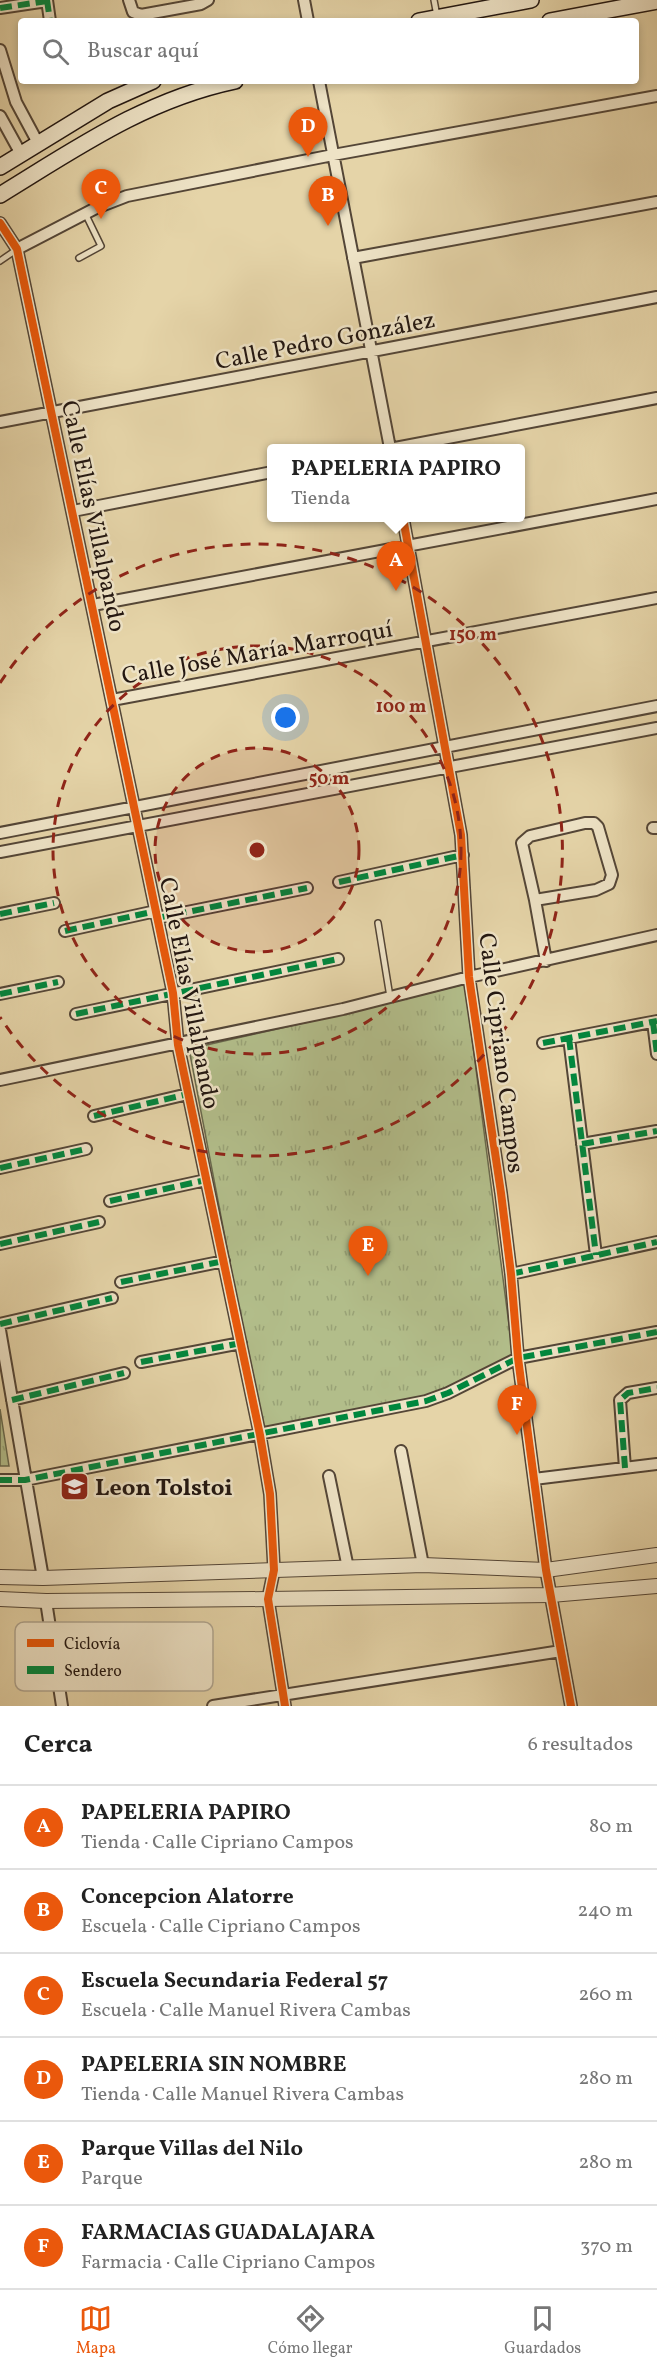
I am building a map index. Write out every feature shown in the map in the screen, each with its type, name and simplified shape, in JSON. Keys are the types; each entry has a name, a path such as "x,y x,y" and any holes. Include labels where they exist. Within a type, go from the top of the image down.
{"main road":[{"path":"437,18 531,0"},
{"path":"566,18 657,1"},
{"path":"0,166 108,101 146,84"},
{"path":"0,195 139,112 187,94 224,84"}],"street":[{"path":"129,0 133,12 141,15 201,4 208,0"},
{"path":"304,0 307,18"},
{"path":"0,8 47,1 50,18"},
{"path":"0,50 16,102 38,143"},
{"path":"320,84 389,444"},
{"path":"17,249 85,213 128,196 333,155 657,96"},
{"path":"0,116 21,154"},
{"path":"353,258 657,202"},
{"name":"Calle Elías Villalpando","path":"0,223 17,249 53,413 157,915 172,993 178,1045 260,1434 270,1494 274,1570 268,1599 284,1700"},
{"name":"Calle Pedro González","path":"0,422 657,297"},
{"path":"416,444 657,398"},
{"path":"73,511 267,473"},
{"path":"93,605 657,499"},
{"name":"Calle Cipriano Campos","path":"405,522 450,768 462,855 469,977 511,1274 519,1358 546,1570 571,1706"},
{"name":"Calle José María Marroquí","path":"112,700 657,598"},
{"path":"0,833 657,706"},
{"path":"0,852 657,728"},
{"path":"535,900 596,890 609,884 612,875 601,831 594,823 585,822 544,832 530,836 522,843 546,961"},
{"path":"339,882 462,855"},
{"path":"65,931 308,888"},
{"path":"0,914 54,903"},
{"path":"0,1080 178,1045 657,935"},
{"path":"76,1014 338,959"},
{"path":"0,994 58,982"},
{"path":"543,1043 655,1022 657,1054"},
{"path":"569,1038 596,1255"},
{"path":"94,1116 188,1094"},
{"path":"582,1144 657,1131"},
{"path":"0,1168 86,1149"},
{"path":"110,1201 206,1180"},
{"path":"0,1244 99,1222"},
{"path":"511,1274 657,1242"},
{"path":"121,1282 224,1261"},
{"path":"0,1323 112,1298"},
{"path":"0,1330 43,1578"},
{"path":"0,1480 25,1480 436,1398 519,1358 657,1332"},
{"path":"141,1362 241,1343"},
{"path":"12,1400 124,1373"},
{"path":"626,1467 619,1402 621,1397 628,1392 657,1388"},
{"path":"401,1451 423,1565"},
{"path":"534,1479 657,1464"},
{"path":"329,1476 348,1568"},
{"path":"0,1577 43,1578 423,1565 546,1570 657,1555"},
{"path":"0,1599 46,1601 551,1595 657,1586"},
{"path":"46,1601 49,1622"},
{"path":"213,1706 284,1700 561,1651"},
{"path":"60,1691 62,1706"}],"lane":[{"path":"434,0 437,18"},
{"path":"79,258 101,246 85,213"},
{"path":"0,261 17,249"},
{"path":"378,923 390,997"}],"green space":[{"path":"465,984 513,1356 439,1396 262,1431 189,1049"},
{"path":"0,1409 9,1466 0,1466"}],"marked path":[{"path":"47,0 50,18"},
{"path":"0,8 47,1"},
{"path":"339,882 463,855"},
{"path":"157,918 307,888"},
{"path":"0,914 54,903"},
{"path":"65,931 156,911"},
{"path":"76,1014 338,959"},
{"path":"0,994 58,982"},
{"path":"543,1043 657,1021"},
{"path":"653,1022 657,1054"},
{"path":"569,1038 596,1255"},
{"path":"94,1116 188,1094"},
{"path":"582,1144 657,1131"},
{"path":"0,1168 86,1149"},
{"path":"110,1201 206,1180"},
{"path":"0,1244 99,1222"},
{"path":"511,1274 657,1242"},
{"path":"121,1282 224,1261"},
{"path":"0,1324 112,1298"},
{"path":"0,1480 25,1480 426,1401 448,1393 518,1358 657,1332"},
{"path":"141,1362 241,1343"},
{"path":"12,1400 124,1373"},
{"path":"625,1468 620,1400 628,1393 657,1388"}],"cycle path":[{"path":"0,223 17,249 173,993 178,1045 260,1435 270,1494 274,1570 268,1599 285,1706"},
{"path":"404,522 461,835 469,977 501,1193 518,1358 546,1570 571,1706"}],"place":[{"name":"PAPELERIA SIN NOMBRE","path":"308,157"},
{"name":"Escuela Secundaria Federal 57","path":"101,219"},
{"name":"Concepcion Alatorre","path":"328,226"},
{"name":"PAPELERIA PAPIRO","path":"396,591"},
{"name":"Parque Villas del Nilo","path":"368,1276"},
{"name":"FARMACIAS GUADALAJARA","path":"517,1435"},
{"name":"Leon Tolstoi","path":"74,1487"}]}
